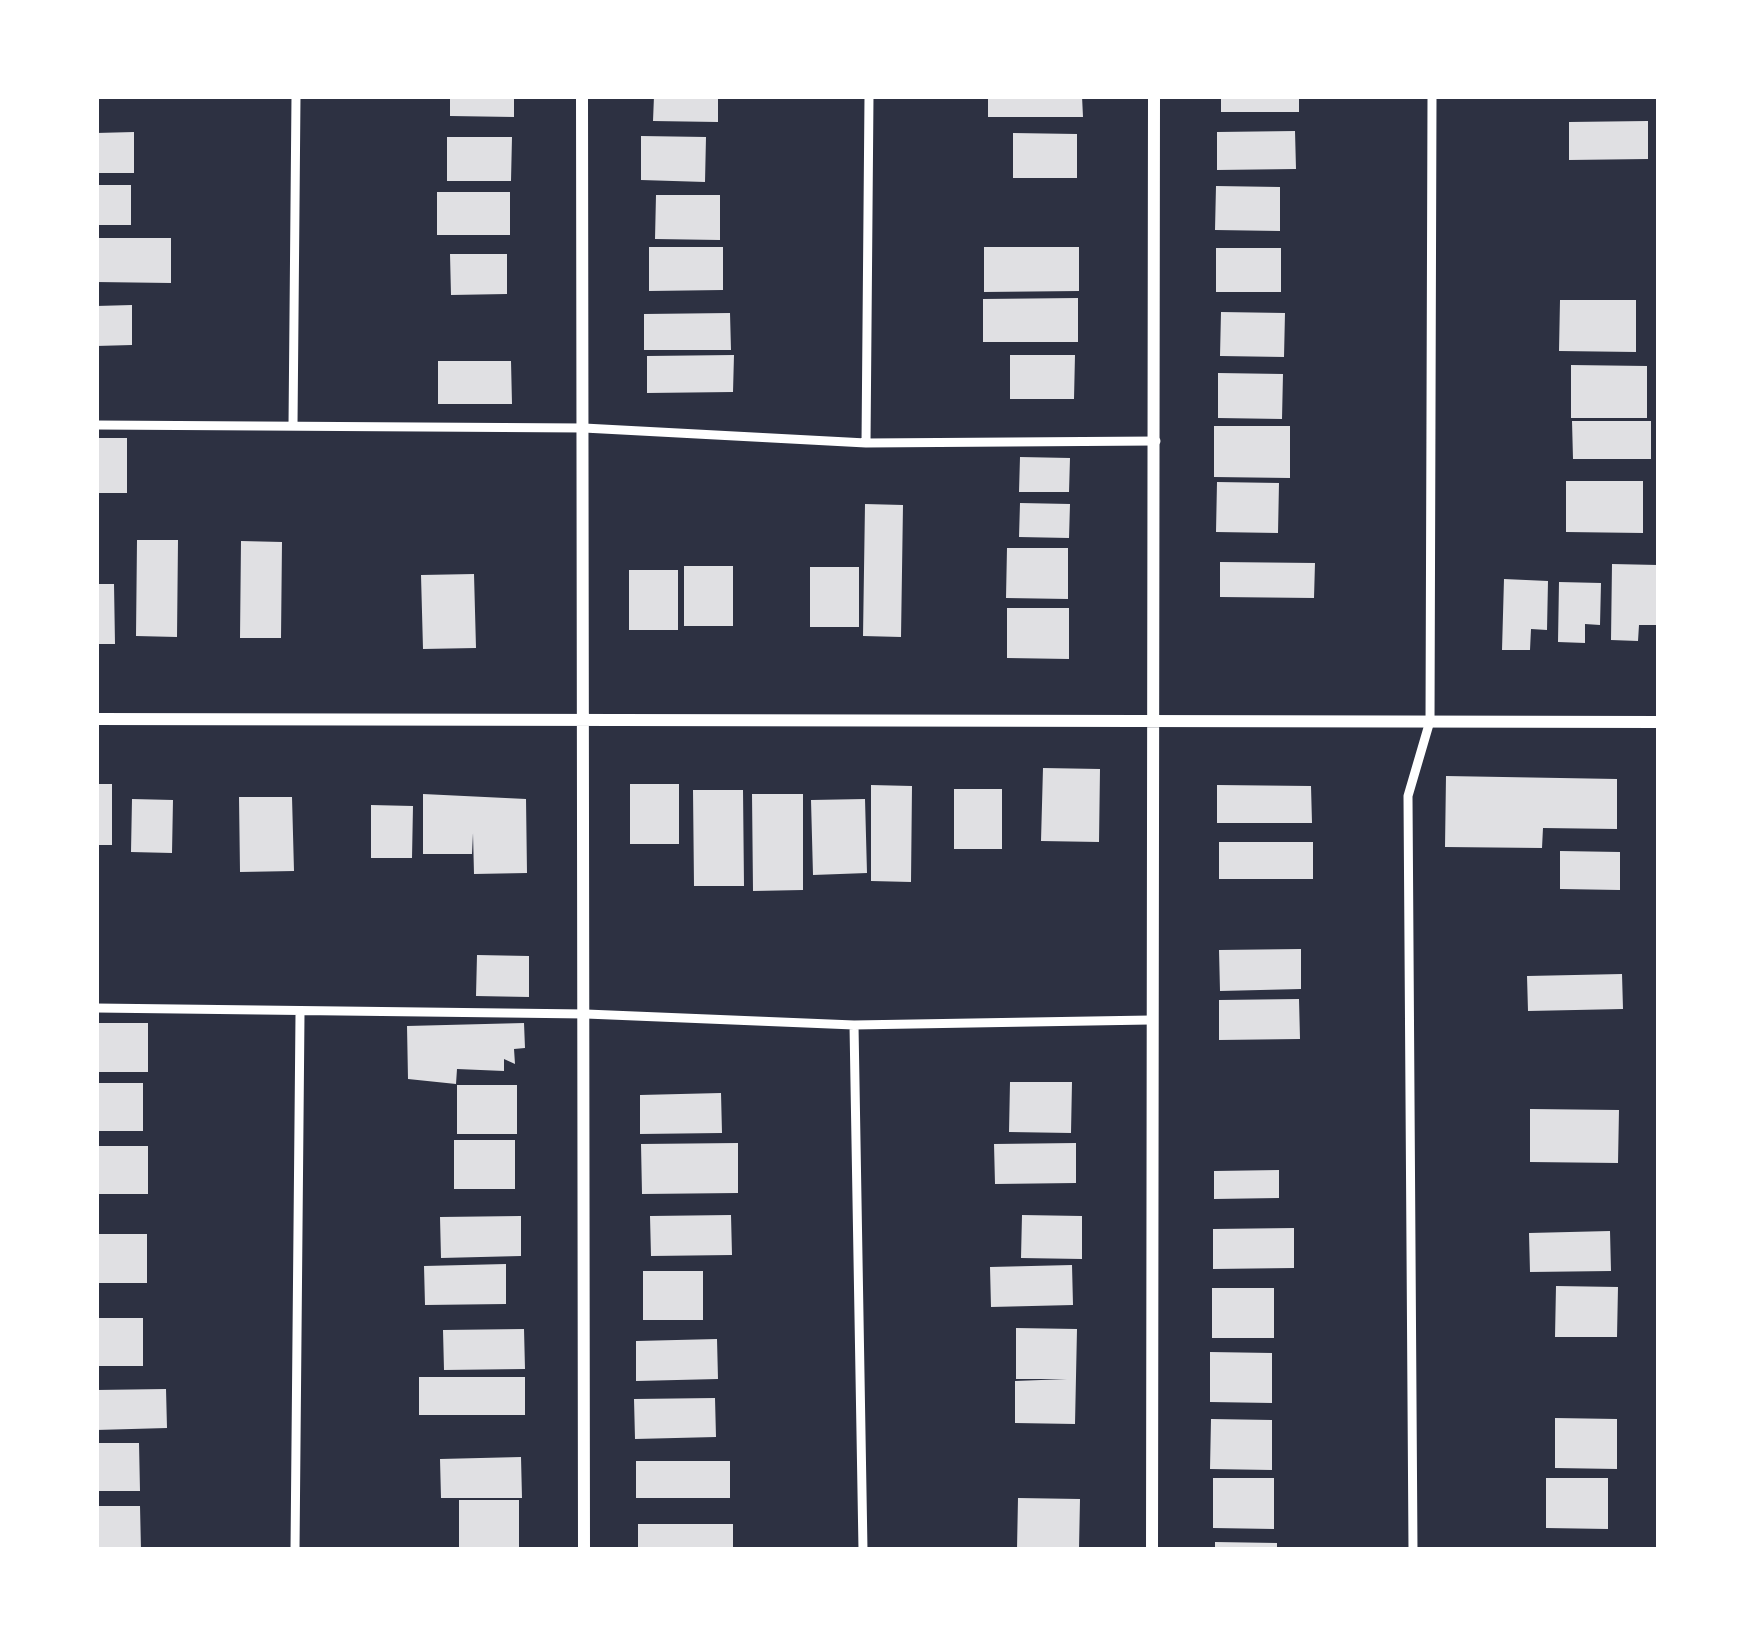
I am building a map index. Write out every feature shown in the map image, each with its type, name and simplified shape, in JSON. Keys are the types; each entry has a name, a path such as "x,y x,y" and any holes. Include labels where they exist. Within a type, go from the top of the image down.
{"street":[{"path":"582,96 584,1550"},
{"path":"1152,1550 1154,96"},
{"path":"96,718 1659,722"}],"lane":[{"path":"293,425 296,96"},
{"path":"866,443 869,96"},
{"path":"1413,1550 1408,796 1430,722 1432,96"},
{"path":"96,424 584,428 866,443 1156,441"},
{"path":"96,1008 586,1014 854,1025 1150,1020"},
{"path":"295,1550 300,1014"},
{"path":"854,1025 863,1550"}],"building":[{"path":"450,96 514,96 514,117 450,116"},
{"path":"654,96 718,96 718,122 653,121"},
{"path":"988,96 1082,96 1083,117 988,117"},
{"path":"1221,96 1299,96 1299,112 1221,112"},
{"path":"1648,121 1648,159 1569,160 1569,122"},
{"path":"1295,131 1296,169 1217,170 1217,132"},
{"path":"134,132 134,173 96,173 96,133"},
{"path":"1013,133 1077,134 1077,178 1013,178"},
{"path":"641,136 706,137 705,182 641,180"},
{"path":"447,137 512,137 511,181 447,181"},
{"path":"96,185 131,185 131,225 96,225"},
{"path":"1216,186 1280,187 1280,231 1215,230"},
{"path":"437,192 510,192 510,235 437,235"},
{"path":"656,195 720,195 720,240 655,239"},
{"path":"96,238 171,238 171,283 96,282"},
{"path":"649,247 723,247 723,290 649,291"},
{"path":"984,247 1079,247 1079,291 984,292"},
{"path":"1216,248 1281,248 1281,292 1216,292"},
{"path":"450,254 507,254 507,294 451,295"},
{"path":"1078,298 1078,342 983,342 983,299"},
{"path":"1560,300 1636,300 1636,352 1559,351"},
{"path":"132,305 132,345 96,346 96,306"},
{"path":"1221,312 1285,313 1284,357 1220,356"},
{"path":"730,313 731,350 644,350 644,314"},
{"path":"734,355 733,392 647,393 647,356"},
{"path":"1010,355 1075,355 1074,399 1010,399"},
{"path":"438,361 511,361 512,404 438,404"},
{"path":"1571,365 1647,366 1647,418 1571,418"},
{"path":"1218,373 1283,374 1282,419 1218,418"},
{"path":"1572,421 1651,421 1651,459 1573,459"},
{"path":"1214,426 1290,426 1290,478 1214,477"},
{"path":"96,438 127,438 127,493 96,493"},
{"path":"1020,457 1070,458 1069,492 1019,492"},
{"path":"1566,481 1643,481 1643,533 1566,532"},
{"path":"1217,482 1279,483 1278,533 1216,532"},
{"path":"1020,503 1070,504 1069,538 1019,537"},
{"path":"865,504 903,505 901,637 863,636"},
{"path":"137,540 178,540 177,637 136,636"},
{"path":"241,541 282,542 281,638 240,638"},
{"path":"1007,548 1068,548 1068,599 1006,598"},
{"path":"1220,562 1315,563 1314,598 1220,597"},
{"path":"1612,564 1658,565 1657,625 1639,625 1638,641 1611,640"},
{"path":"684,566 733,566 733,626 684,626"},
{"path":"810,567 859,567 859,627 810,627"},
{"path":"629,570 678,570 678,630 629,630"},
{"path":"474,574 476,648 423,649 421,575"},
{"path":"1504,579 1548,581 1547,630 1531,629 1530,650 1502,650"},
{"path":"1559,582 1601,583 1600,625 1585,624 1585,643 1558,642"},
{"path":"96,584 114,584 115,644 96,644"},
{"path":"1007,608 1069,608 1069,659 1007,658"},
{"path":"1043,768 1100,769 1099,842 1041,841"},
{"path":"1446,776 1617,779 1617,829 1543,828 1542,848 1445,847"},
{"path":"96,784 112,784 112,845 96,845"},
{"path":"630,784 679,784 679,844 630,844"},
{"path":"871,785 912,786 911,882 871,881"},
{"path":"1217,785 1311,786 1312,823 1217,823"},
{"path":"954,789 1002,789 1002,849 954,849"},
{"path":"693,790 743,790 744,886 694,886"},
{"path":"423,794 526,799 527,873 474,874 473,833 472,854 423,854"},
{"path":"752,794 803,794 803,890 753,891"},
{"path":"239,797 292,797 294,871 240,872"},
{"path":"132,799 173,800 172,853 131,852"},
{"path":"865,799 867,873 813,875 811,800"},
{"path":"371,805 413,806 412,858 371,858"},
{"path":"1219,842 1313,842 1313,879 1219,879"},
{"path":"1560,851 1620,852 1620,890 1560,889"},
{"path":"1301,949 1301,989 1220,991 1219,950"},
{"path":"477,955 529,956 529,997 476,996"},
{"path":"1622,974 1623,1009 1528,1011 1527,976"},
{"path":"1299,999 1300,1039 1219,1040 1219,1000"},
{"path":"96,1023 148,1023 148,1072 96,1072"},
{"path":"524,1023 525,1048 514,1049 515,1064 504,1059 504,1071 457,1069 456,1084 408,1079 407,1026"},
{"path":"1010,1082 1072,1082 1071,1133 1009,1132"},
{"path":"96,1083 143,1083 143,1131 96,1131"},
{"path":"457,1085 517,1085 517,1134 457,1134"},
{"path":"721,1093 722,1133 640,1134 640,1095"},
{"path":"1530,1109 1619,1110 1618,1163 1530,1162"},
{"path":"454,1140 515,1140 515,1189 454,1189"},
{"path":"738,1143 738,1193 642,1194 641,1144"},
{"path":"1076,1143 1076,1183 995,1184 994,1144"},
{"path":"96,1146 148,1146 148,1194 96,1194"},
{"path":"1279,1170 1279,1198 1214,1199 1214,1171"},
{"path":"731,1215 732,1255 651,1256 650,1216"},
{"path":"1022,1215 1082,1216 1082,1259 1021,1258"},
{"path":"521,1216 521,1256 441,1258 440,1217"},
{"path":"1294,1228 1294,1268 1213,1269 1213,1229"},
{"path":"1610,1231 1611,1271 1530,1272 1529,1233"},
{"path":"96,1234 147,1234 147,1283 96,1283"},
{"path":"506,1264 506,1304 425,1305 424,1266"},
{"path":"1072,1265 1073,1305 991,1307 990,1267"},
{"path":"643,1271 703,1271 703,1320 643,1320"},
{"path":"1556,1286 1618,1287 1617,1337 1555,1337"},
{"path":"1212,1288 1274,1288 1274,1338 1212,1338"},
{"path":"96,1318 143,1318 143,1366 96,1366"},
{"path":"1016,1328 1077,1329 1075,1424 1015,1423 1015,1381 1067,1379 1016,1379"},
{"path":"524,1329 525,1369 444,1370 443,1330"},
{"path":"717,1339 718,1379 636,1381 636,1341"},
{"path":"1210,1352 1272,1353 1272,1403 1210,1402"},
{"path":"419,1377 525,1377 525,1415 419,1415"},
{"path":"166,1389 167,1428 96,1430 96,1390"},
{"path":"715,1398 716,1437 635,1439 634,1399"},
{"path":"1555,1418 1617,1419 1617,1469 1555,1468"},
{"path":"1211,1419 1272,1420 1272,1470 1210,1469"},
{"path":"96,1443 139,1443 140,1491 96,1491"},
{"path":"521,1457 522,1498 441,1498 440,1459"},
{"path":"636,1461 730,1461 730,1498 636,1498"},
{"path":"1213,1478 1274,1478 1274,1529 1213,1528"},
{"path":"1546,1478 1608,1478 1608,1529 1546,1528"},
{"path":"1018,1498 1080,1499 1079,1549 1017,1549"},
{"path":"459,1500 519,1500 519,1549 459,1549"},
{"path":"96,1506 140,1506 141,1550 96,1550"},
{"path":"638,1524 733,1524 733,1550 638,1550"},
{"path":"1215,1542 1277,1543 1277,1550 1215,1550"}]}
